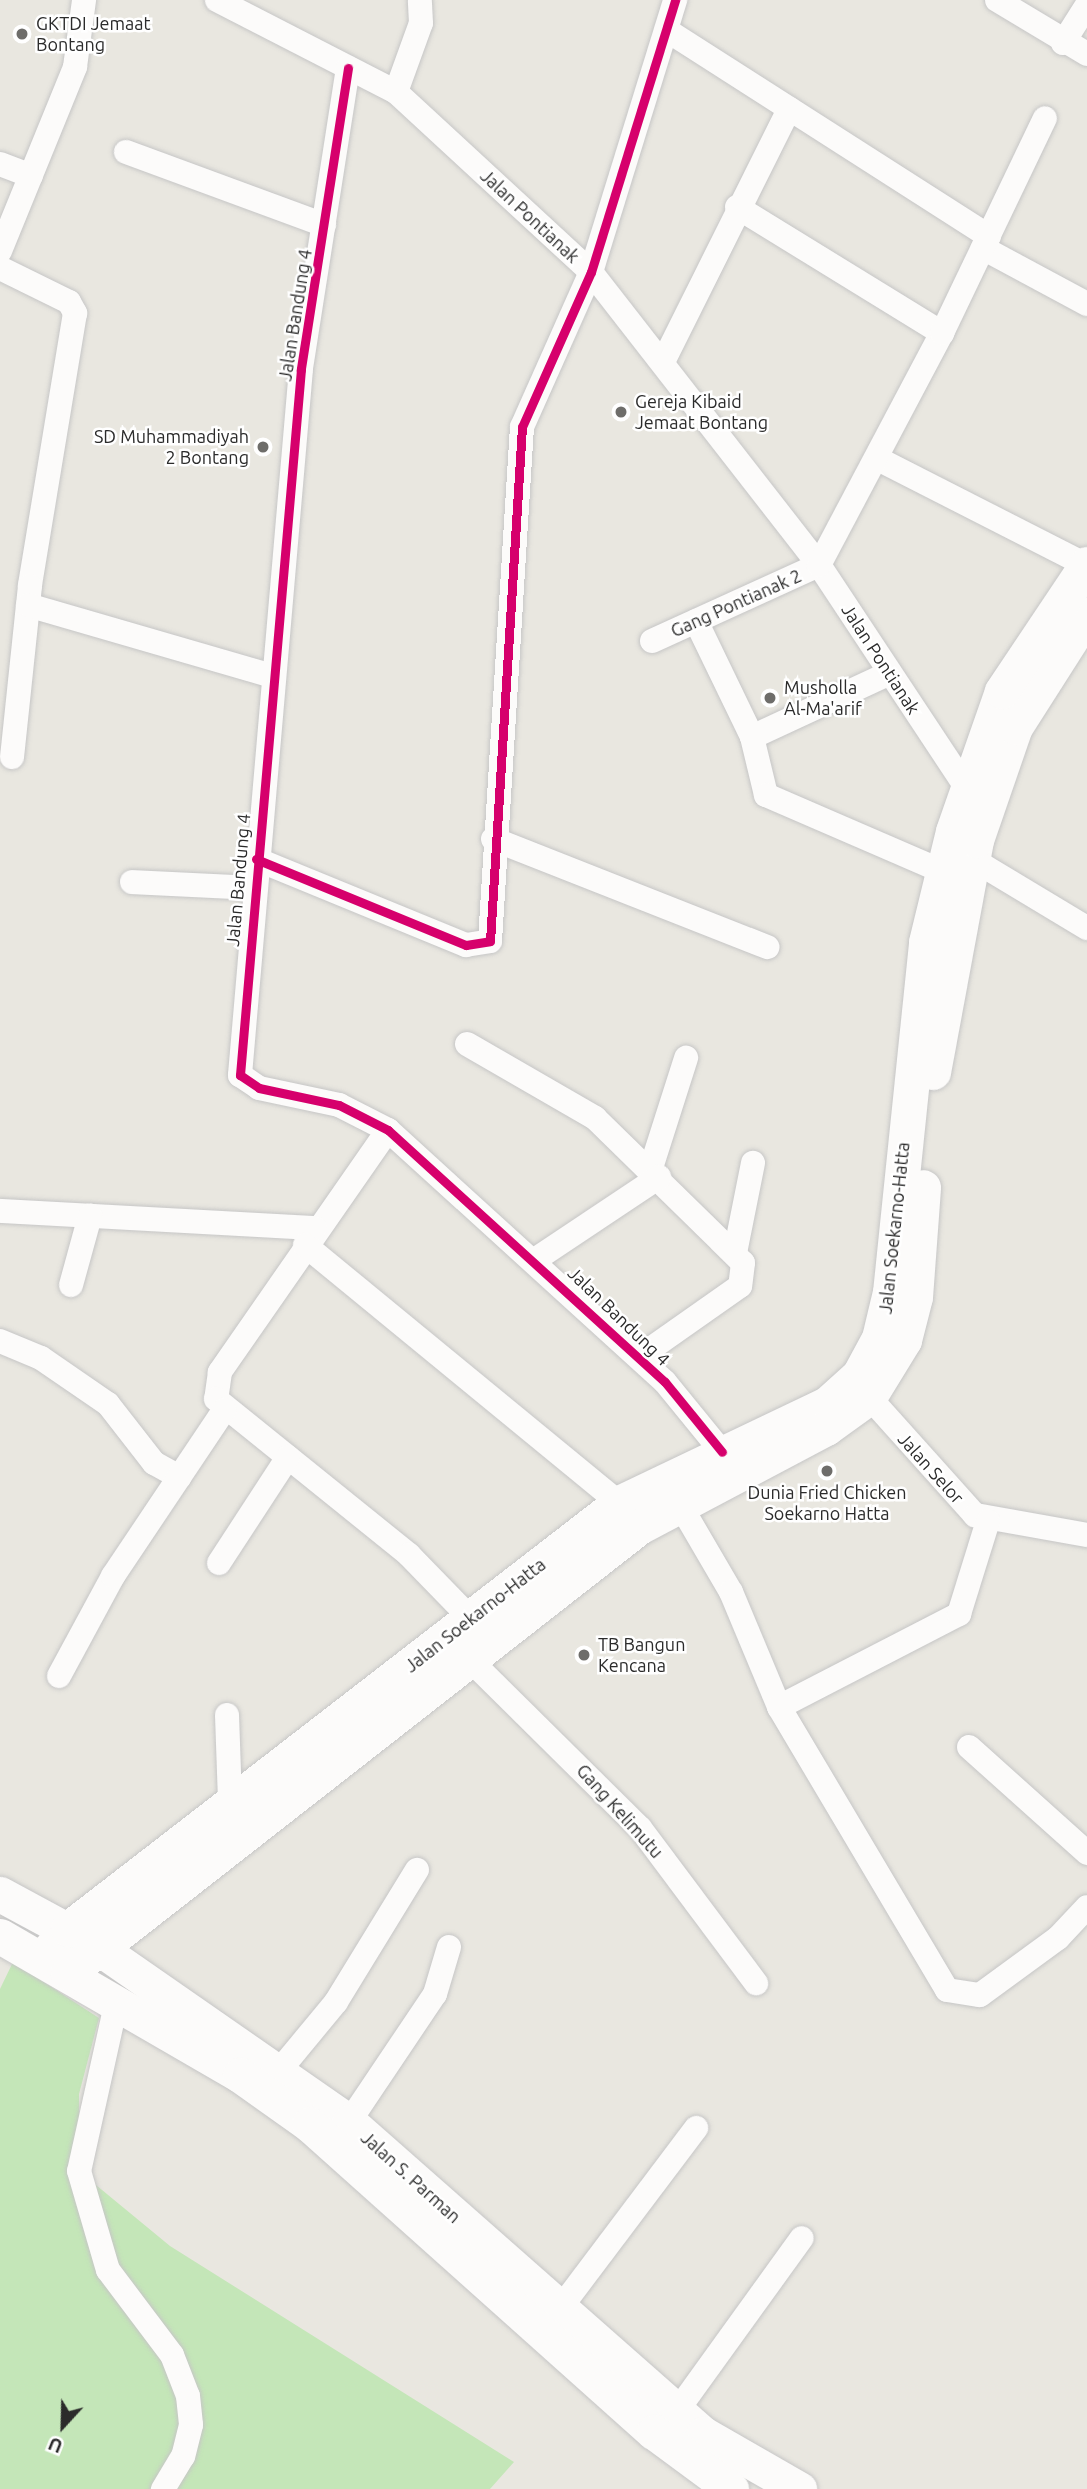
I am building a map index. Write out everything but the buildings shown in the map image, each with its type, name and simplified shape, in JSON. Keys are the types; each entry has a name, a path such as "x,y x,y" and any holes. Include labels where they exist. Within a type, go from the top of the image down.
{"main road":[{"name":"Jalan Soekarno-Hatta","path":"82,1938 230,1802 680,1503 826,1428 869,1397 889,1372 915,1297 931,1090 961,850 966,787 1007,683 1087,565"},
{"name":"Jalan Soekarno-Hatta","path":"82,1938 476,1638 619,1503 827,1404 859,1375 879,1338 890,1292 926,942 961,850 1015,727 1087,614"},
{"name":"Jalan S. Parman","path":"0,1894 82,1938 279,2071 349,2122 559,2310 677,2411 742,2461 799,2489"},
{"name":"Jalan S. Parman","path":"0,1936 117,2000 309,2124 654,2432 731,2489"},
{"path":"55,1966 82,1938"}],"street":[{"path":"0,251 75,67 84,0"},
{"name":"Jalan Pontianak","path":"216,0 255,9 348,68 396,92 591,272 819,565 966,787"},
{"path":"256,859 479,948 493,935 494,839 517,450 529,401 591,272 668,31 675,0"},
{"path":"997,0 1063,43 1087,54"},
{"path":"396,92 421,23 420,1"},
{"path":"1063,43 1087,5"},
{"path":"668,31 789,108 986,242 1087,304"},
{"name":"Jalan Bandung 4","path":"348,68 300,369 253,888 240,1075 259,1088 339,1105 388,1130 536,1259 639,1357 722,1452"},
{"path":"663,362 737,207 789,108"},
{"path":"819,565 878,459 942,333 1045,118"},
{"path":"126,152 324,225"},
{"path":"0,164 31,176"},
{"path":"737,207 942,333"},
{"path":"0,268 69,302 75,313 27,605 12,757"},
{"path":"878,459 1087,565"},
{"name":"Gang Pontianak 2","path":"652,641 819,565"},
{"path":"27,605 273,676"},
{"path":"696,621 752,737 763,789 772,800 961,850 1087,928"},
{"path":"752,737 890,673"},
{"path":"494,839 767,947"},
{"path":"132,881 253,888"},
{"path":"467,1044 595,1118 735,1253 746,1269 740,1286 639,1357"},
{"path":"536,1259 654,1174 686,1058"},
{"path":"59,1676 113,1576 224,1410 215,1390 220,1372 310,1236 388,1130"},
{"path":"735,1253 753,1163"},
{"path":"0,1211 90,1216 310,1236 619,1503"},
{"path":"71,1285 90,1216"},
{"path":"0,1341 41,1357 108,1404 154,1463 179,1478"},
{"name":"Jalan Selor","path":"869,1397 965,1507 988,1521 1087,1535"},
{"name":"Gang Kelimutu","path":"224,1410 288,1457 408,1555 640,1828 756,1983"},
{"path":"219,1563 288,1457"},
{"path":"680,1503 731,1592 779,1707 947,1990 980,1995 1058,1938 1087,1907"},
{"path":"779,1707 959,1614 988,1521"},
{"path":"227,1715 230,1802"},
{"path":"969,1746 1087,1853"},
{"path":"279,2071 336,2002 417,1870"},
{"path":"349,2122 435,1994 449,1947"},
{"path":"117,2000 79,2171 108,2270 172,2355 188,2396 186,2446 163,2489"},
{"path":"559,2310 696,2128"},
{"path":"677,2411 802,2238"}],"green space":[{"path":"13,1962 99,2018 79,2094 79,2171 170,2246 514,2462 490,2489 0,2489 0,1989"}],"cycle path":[{"path":"256,859 466,945 490,941 522,427 591,272 675,0"},
{"path":"348,68 301,369 240,1075 259,1088 339,1105 388,1130 665,1382 722,1452"}],"place":[{"name":"GKTDI Jemaat Bontang","path":"22,34"},
{"name":"Gereja Kibaid Jemaat Bontang","path":"621,412"},
{"name":"SD Muhammadiyah 2 Bontang","path":"263,447"},
{"name":"Musholla Al-Ma'arif","path":"770,698"},
{"name":"Dunia Fried Chicken Soekarno Hatta","path":"827,1471"},
{"name":"TB Bangun Kencana","path":"584,1655"}]}
